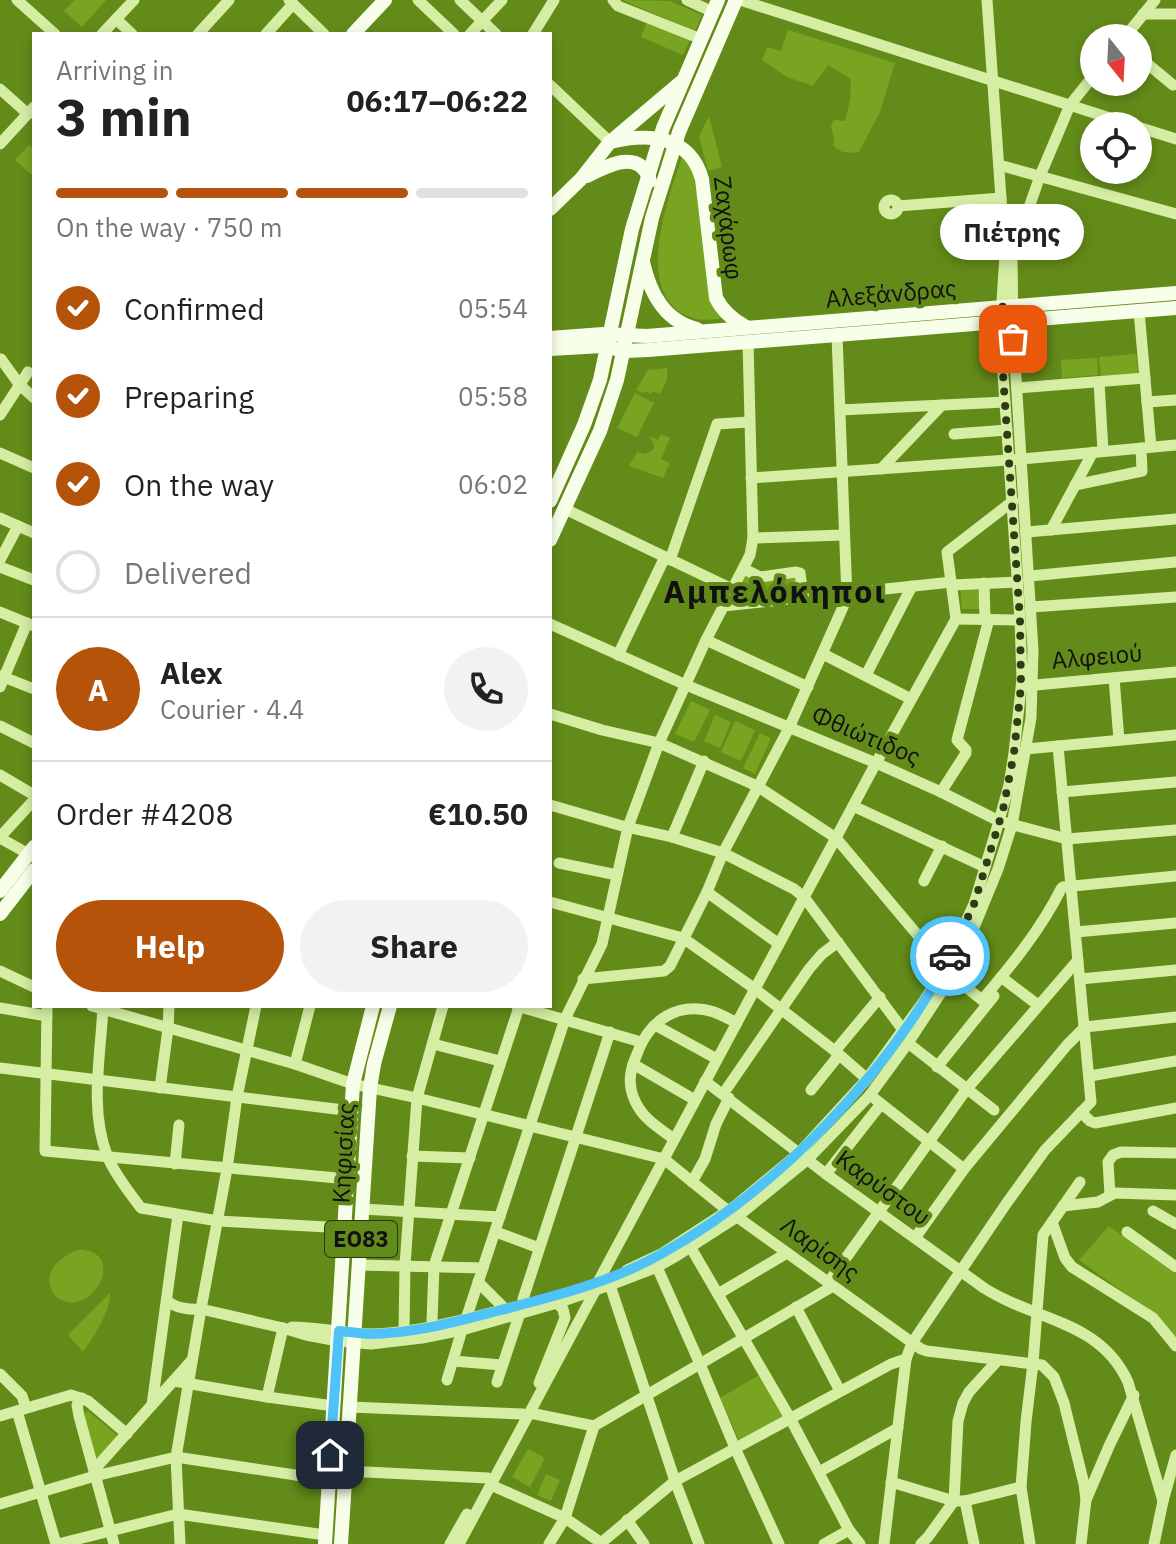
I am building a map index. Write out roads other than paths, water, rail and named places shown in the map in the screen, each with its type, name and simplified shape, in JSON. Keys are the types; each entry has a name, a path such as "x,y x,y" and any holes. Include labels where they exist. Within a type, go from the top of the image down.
{"main road":[{"path":"343,32 373,0"},
{"path":"355,32 385,0"},
{"path":"552,536 600,431 620,370 648,233 675,145 738,0"},
{"path":"552,497 600,380 632,229 660,138 715,6"},
{"path":"552,207 581,179 610,142 684,79"},
{"path":"610,142 639,136 660,138"},
{"name":"Ζαχάρωφ","path":"660,138 690,154 698,166 716,298 723,310 748,335"},
{"path":"581,179 610,164 622,162 638,165 648,176 652,196 648,233"},
{"path":"642,258 650,287 666,312 677,322 709,331"},
{"name":"Αλεξάνδρας","path":"626,343 709,331 748,335 837,335 1176,293"},
{"name":"Αλεξάνδρας","path":"626,343 1006,314 1176,308"},
{"path":"552,338 626,343"},
{"path":"552,349 596,346 608,341"},
{"path":"0,891 32,853"},
{"path":"0,914 32,873"},
{"name":"Κηφισίας","path":"325,1540 353,1084 372,1008"},
{"name":"Κηφισίας","path":"341,1544 370,1088 389,1008"}],"street":[{"path":"17,0 53,32"},
{"path":"104,32 134,0"},
{"path":"200,32 229,0"},
{"path":"418,0 452,32"},
{"path":"472,32 502,0"},
{"path":"534,32 554,0"},
{"path":"613,0 618,6 701,39"},
{"path":"687,0 715,6"},
{"path":"738,0 1092,112"},
{"path":"987,0 1005,255 1005,402 1007,430 1016,460"},
{"path":"1135,24 1155,0"},
{"path":"464,1 494,32"},
{"path":"268,32 291,2 322,32"},
{"path":"1143,14 1176,14"},
{"path":"116,19 130,32"},
{"path":"1152,68 1173,85"},
{"path":"552,87 610,142"},
{"path":"0,89 31,111 0,144"},
{"path":"355,1338 464,1325 505,1309 557,1303 657,1267 691,1248 803,1157 870,1095 908,1043 981,913 1012,825 1026,749 1031,718 1018,582 1017,388 1006,314 1012,256 1040,176 1070,105 1080,92"},
{"path":"1152,131 1176,139"},
{"path":"999,165 1176,214"},
{"path":"898,206 1001,198"},
{"path":"1075,485 1142,471 1147,402 1139,311"},
{"path":"447,1380 565,1019 602,944 628,827 659,743 706,640 750,555 753,538 748,335"},
{"path":"583,979 664,971 670,966 723,853 789,728 847,598 837,335"},
{"path":"0,415 19,384 31,373 1,358"},
{"path":"1,358 19,384 32,396"},
{"path":"1017,388 1145,378"},
{"path":"1051,530 1075,485 1098,452 1099,382"},
{"path":"1147,402 1176,400"},
{"path":"840,410 1005,402"},
{"path":"881,469 942,405"},
{"path":"618,655 668,558 717,424 749,422"},
{"path":"954,434 1007,430"},
{"path":"751,478 1016,460 1176,445"},
{"path":"0,453 32,467"},
{"path":"803,1157 867,1079 948,971 974,904 1013,765 1033,650 1027,532 1019,500"},
{"path":"450,1544 601,1286 618,1244 956,619 947,552 1019,500"},
{"path":"565,509 732,589"},
{"path":"0,518 32,532"},
{"path":"1027,532 1176,519"},
{"path":"0,560 18,526"},
{"path":"753,538 844,535"},
{"path":"1030,576 1176,562"},
{"path":"0,567 32,579"},
{"path":"744,569 760,577 800,573 803,597"},
{"path":"723,606 912,586 1018,582"},
{"path":"941,792 966,753 957,740 987,619 984,583"},
{"path":"866,675 912,586"},
{"path":"1031,607 1176,597"},
{"path":"0,612 30,624 1,680 32,688"},
{"path":"956,619 1020,620"},
{"name":"Φθιώτιδος","path":"552,625 686,685 876,763 999,821 1067,839 1176,830"},
{"path":"706,640 808,687"},
{"path":"823,654 911,699"},
{"name":"Αλφειού","path":"1027,686 1176,672"},
{"path":"1114,678 1119,740"},
{"path":"552,715 659,743 757,786 836,838 948,971 982,1000 1003,979"},
{"path":"0,726 32,742"},
{"path":"1026,749 1176,735"},
{"path":"884,1544 906,1359 912,1343 1045,1150 1091,1102 1058,746"},
{"path":"672,837 704,761"},
{"path":"0,775 32,797"},
{"path":"1062,792 1176,782"},
{"path":"32,800 0,838 32,853"},
{"path":"552,806 723,853 794,889 804,897 903,1030"},
{"path":"853,806 985,867"},
{"path":"924,881 942,846"},
{"path":"559,863 617,875"},
{"path":"937,1067 1003,979 1061,889 1176,876"},
{"path":"707,892 779,944"},
{"path":"552,903 683,938 755,989 867,1079"},
{"path":"1076,932 1176,923"},
{"path":"692,1182 705,1159 726,1096 796,986 822,954 838,942"},
{"path":"350,1407 526,1414 594,1426 796,1307 830,1284 966,1090 1078,960"},
{"path":"1080,979 1176,970"},
{"path":"0,971 32,986"},
{"path":"1003,979 1038,1005"},
{"path":"811,1090 880,997"},
{"path":"0,1008 47,1011 45,1151 348,1179"},
{"path":"99,1008 99,1122 107,1158 141,1208 218,1221 345,1228"},
{"name":"Λαρίσης","path":"102,1008 246,1049 353,1084 664,1159 733,1214 912,1343 927,1351 1033,1363"},
{"path":"160,1088 169,1008"},
{"path":"180,1544 176,1457 237,1097 256,1008"},
{"path":"295,1064 309,1008"},
{"path":"404,1331 405,1265 417,1098 442,1008"},
{"path":"434,1327 434,1266 517,1008"},
{"path":"525,1008 610,1032 648,1032 717,1059"},
{"path":"674,1139 649,1121 635,1101 630,1086 629,1075 648,1032 669,1014 698,1009 714,1012 737,1023"},
{"path":"915,1238 964,1169 1085,1027 1176,1017"},
{"path":"497,1382 610,1032"},
{"path":"908,1043 994,1110"},
{"path":"433,1044 500,1061"},
{"path":"1090,1076 1176,1061"},
{"path":"633,1064 695,1100"},
{"path":"0,1068 352,1111"},
{"name":"Καρύστου","path":"705,1081 960,1271 1002,1299 1069,1325 1102,1346 1120,1366 1134,1395 1163,1501"},
{"path":"870,1095 964,1169"},
{"path":"826,1174 881,1104"},
{"path":"1081,1112 1095,1123 1176,1108"},
{"path":"175,1164 179,1125"},
{"path":"1110,1195 1108,1162 1113,1155 1121,1152 1176,1153"},
{"path":"412,1156 470,1158"},
{"path":"1030,1544 1021,1487 1043,1235 1080,1182"},
{"path":"1063,1206 1094,1203 1115,1193 1176,1195"},
{"path":"363,1209 500,1217"},
{"path":"1153,1211 1176,1224"},
{"path":"167,1300 283,1328 308,1327 371,1344 422,1338 601,1286 733,1214"},
{"path":"152,1405 178,1215"},
{"path":"1052,1222 1065,1258 1072,1267 1153,1318 1176,1346"},
{"path":"496,1232 539,1248"},
{"path":"1127,1232 1176,1267"},
{"path":"618,1244 621,1260 637,1266"},
{"path":"691,1248 790,1418 849,1530 860,1544"},
{"path":"718,1294 787,1253"},
{"path":"359,1265 483,1268"},
{"path":"657,1267 779,1544"},
{"path":"478,1282 505,1309"},
{"path":"601,1286 647,1395 699,1544"},
{"path":"526,1414 565,1318 563,1309 557,1303"},
{"path":"796,1307 840,1391"},
{"path":"267,1397 283,1328"},
{"path":"346,1471 489,1481 565,1518 602,1543 675,1481 891,1364 906,1359"},
{"path":"95,1473 192,1360"},
{"path":"974,1544 960,1501 960,1413 969,1392 998,1360"},
{"path":"453,1361 502,1365"},
{"path":"1033,1363 1042,1365 1054,1377 1064,1403 1086,1500"},
{"path":"0,1374 22,1396 10,1411"},
{"path":"174,1381 334,1406"},
{"path":"10,1411 71,1395 88,1401 127,1434"},
{"path":"1081,1544 1086,1500 1134,1395"},
{"path":"82,1398 77,1405 79,1416 114,1544"},
{"path":"10,1411 57,1544 178,1514 325,1540"},
{"path":"549,1544 565,1518 594,1426"},
{"path":"819,1472 898,1428"},
{"path":"1154,1544 1176,1455"},
{"path":"0,1504 95,1473 176,1457 328,1480"},
{"path":"459,1544 489,1481"},
{"path":"891,1482 960,1501 1021,1487"},
{"path":"921,1544 960,1501"},
{"path":"627,1520 644,1544"},
{"path":"824,1544 849,1530"}],"place":[{"name":"Πιέτρης","path":"1013,339"}],"district":[{"name":"Αμπελόκηποι","path":"775,592"}]}
